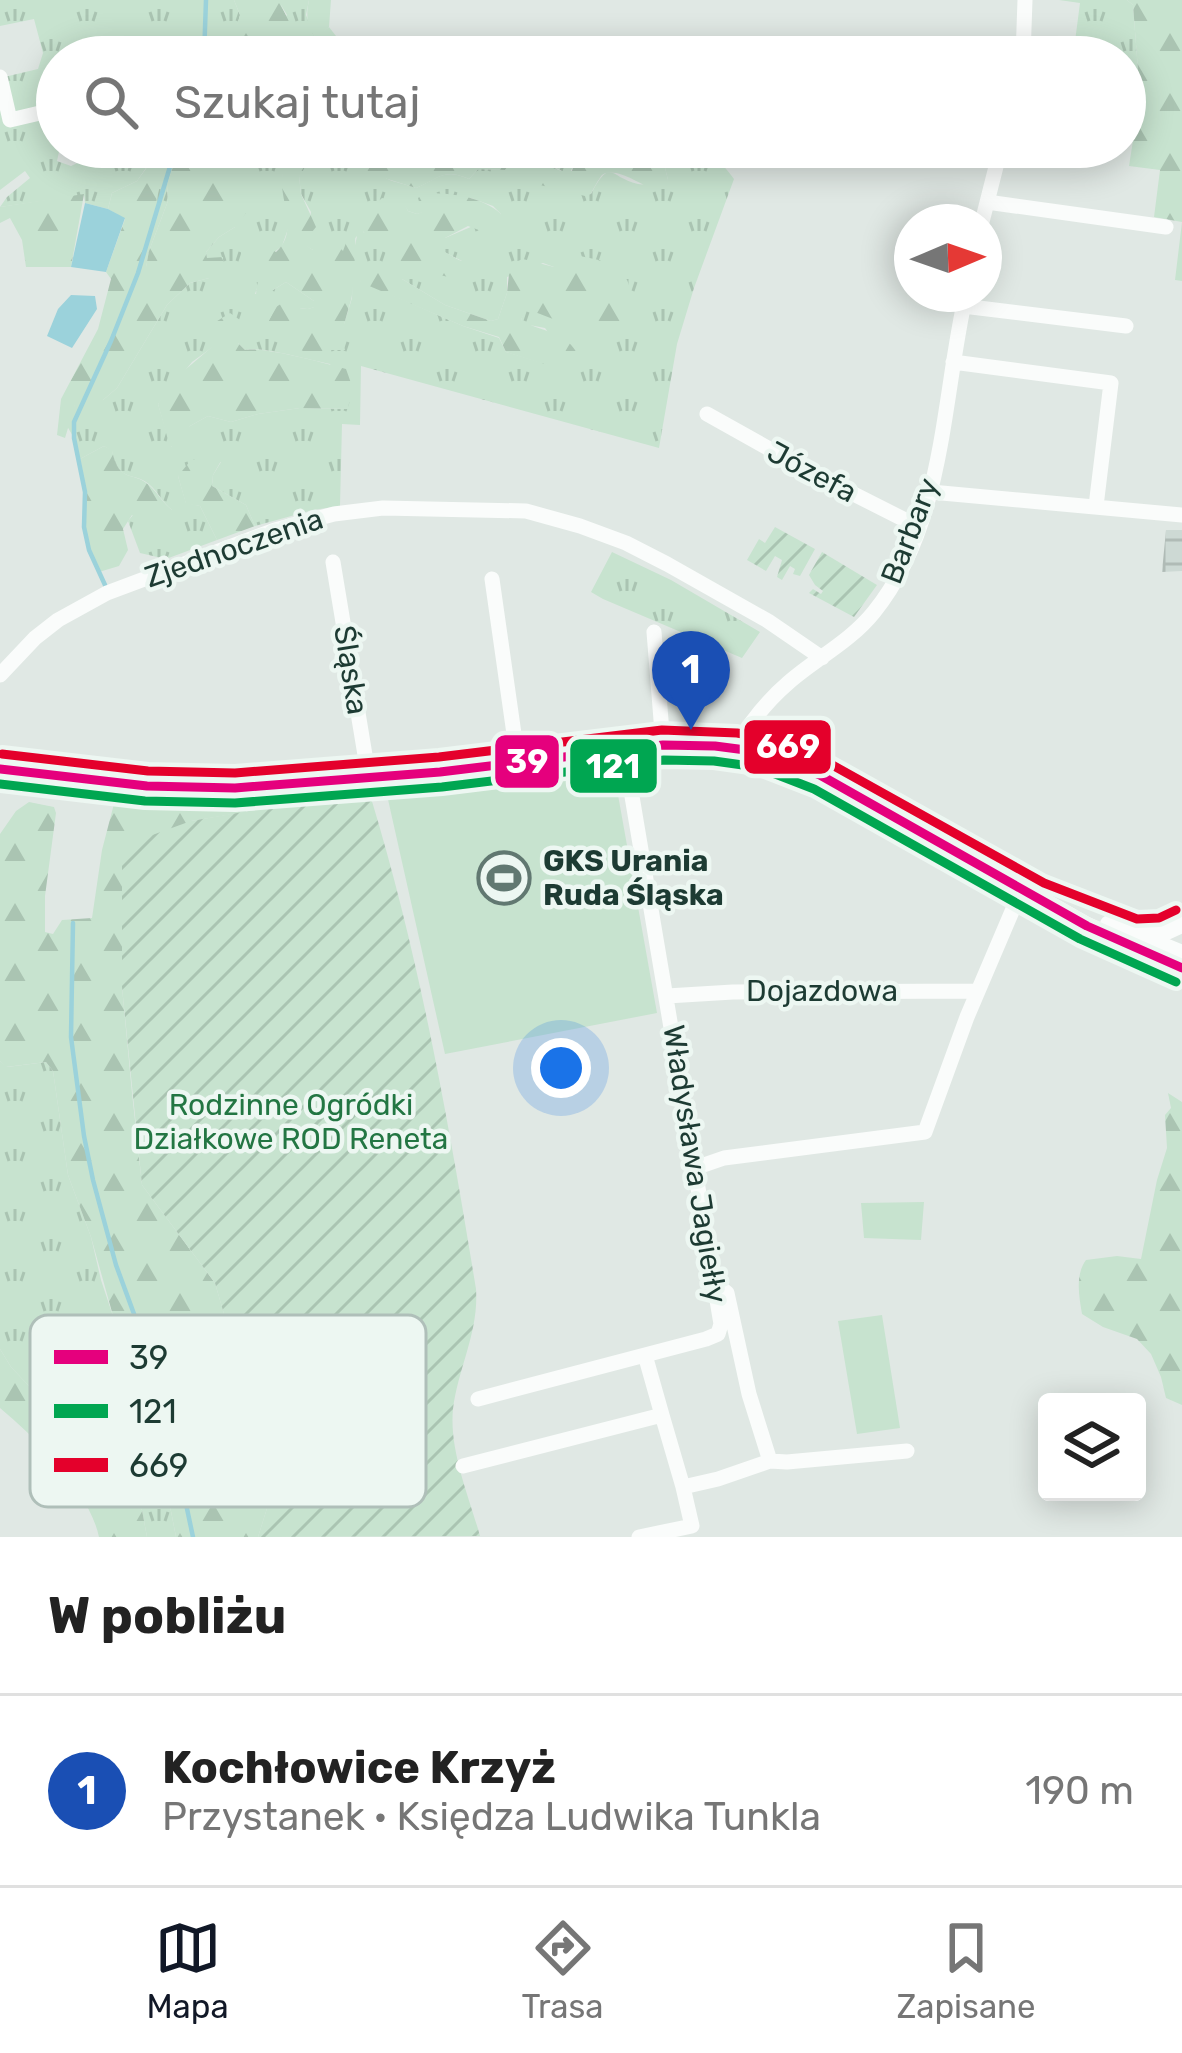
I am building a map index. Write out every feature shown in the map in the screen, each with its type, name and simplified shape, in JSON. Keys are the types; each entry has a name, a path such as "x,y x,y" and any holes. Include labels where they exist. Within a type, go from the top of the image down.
{"street":[{"path":"1024,36 1025,0"},
{"path":"0,77 10,120 36,114"},
{"path":"996,168 987,202 1166,227"},
{"path":"1002,306 1126,326"},
{"name":"Barbary","path":"735,748 789,681 855,632 886,596 931,492 962,312"},
{"path":"953,362 1111,383 1096,506"},
{"name":"Józefa","path":"707,414 919,527"},
{"path":"931,492 1182,515"},
{"name":"Zjednoczenia","path":"0,675 58,620 107,593 274,530 334,514 382,508 526,511 580,526 667,563 822,658"},
{"name":"Śląska","path":"333,562 369,778"},
{"path":"492,579 518,763"},
{"path":"654,632 664,745"},
{"path":"759,715 761,752"},
{"path":"0,769 197,789 369,778 664,745 761,752 820,775 1087,926 1179,961"},
{"name":"Władysława Jagiełły","path":"478,1399 718,1334 721,1324 624,749"},
{"path":"1030,892 1135,934 1179,961"},
{"path":"695,1168 724,1158 926,1132 978,991 1030,892"},
{"path":"1135,934 1162,933 1182,925"},
{"name":"Dojazdowa","path":"667,996 978,991"},
{"path":"715,1283 727,1293 749,1394 770,1460"},
{"path":"639,1537 692,1526 645,1355"},
{"path":"463,1466 662,1415"},
{"path":"683,1487 770,1460 907,1451"}],"shaded area":[{"path":"1166,530 1182,530 1182,571 1162,572"}],"green space":[{"path":"0,0 234,0 240,15 236,36 38,36 34,19 0,26"},
{"path":"234,0 281,0 292,28 285,35 235,36 240,15"},
{"path":"281,0 309,0 306,15 315,36 269,36 287,15"},
{"path":"309,0 331,0 329,27 318,36 308,20"},
{"path":"1059,0 1127,0 1133,5 1135,36 1076,36 1080,3"},
{"path":"1127,0 1182,0 1182,222 1154,217 1160,170 1144,168 1146,36 1135,36 1133,5"},
{"path":"36,69 36,168 146,168 137,181 112,193 108,209 85,203 84,195 0,207 30,178 25,171 0,190 0,78"},
{"path":"146,168 164,168 139,272 146,267 168,201 173,168 230,169 245,192 246,213 206,252 207,258 223,257 223,269 190,283 167,305 117,388 97,410 75,405 65,438 57,435 61,399 98,329 111,279 106,272 125,219 108,209 112,193 137,181"},
{"path":"153,168 173,168 168,201 146,268 138,273"},
{"path":"201,168 284,168 289,226 282,246 257,266 261,276 255,294 286,282 314,301 315,307 276,307 341,334 352,298 357,236 343,252 306,246 311,212 301,194 301,168 374,168 385,178 416,188 447,174 469,179 478,169 555,168 591,194 603,176 612,172 641,184 668,180 665,168 725,168 734,179 677,344 659,448 361,366 360,425 342,424 340,506 255,526 246,505 212,486 221,462 178,476 186,503 200,506 217,540 166,559 140,553 128,521 133,515 172,510 146,482 123,473 112,451 104,446 80,459 67,426 75,404 103,400 117,388 167,305 190,283 209,278 206,252 235,227","holes":["471,198 501,214 445,238 444,252 462,261 363,232 403,202 417,214","543,263 554,267 521,320 545,328 579,374 506,352 499,338 360,281 402,279 445,305 491,321 498,319 507,277","238,343 245,350 330,364 348,409 300,408 231,422 208,416 190,426 171,447 158,404 192,362 214,346"]},
{"path":"284,168 304,168 299,176 301,194 316,227 307,246 313,250 323,242 335,243 343,251 355,230 352,295 343,330 345,350 326,350 317,356 276,341 264,330 276,307 287,300 296,307 314,307 314,301 286,282 273,290 267,304 257,304 258,272 241,256 241,243 250,239 276,252 283,244 287,226"},
{"path":"506,168 478,169 469,179 447,174 416,188 378,176 364,178 360,170"},
{"path":"536,168 665,168 668,180 654,190 608,173 585,196 536,184 532,176"},
{"path":"425,193 475,199 501,214 492,235 468,226 445,238 445,252 474,269 467,281 397,259 363,231 368,211 382,198 404,202 408,211 417,214 422,212 418,198"},
{"path":"84,194 71,267 26,267 22,240 10,218 0,223 0,207"},
{"path":"1182,222 1182,281 1175,280"},
{"path":"580,256 609,264 623,274 630,301 623,318 599,331 526,309 521,320 571,345 583,366 579,375 506,352 499,337 360,282 365,268 371,266 445,305 491,321 498,319 507,293 510,264 523,259 554,267"},
{"path":"230,313 240,320 238,343 245,350 346,369 352,386 348,409 300,408 231,422 208,416 190,426 182,443 170,447 158,404 172,381 213,346 214,323"},
{"path":"104,446 112,450 123,473 146,482 172,510 166,523 145,525 132,515 123,529 128,550 119,566 99,572 85,532 80,459"},
{"path":"212,455 221,461 212,486 246,505 255,526 217,540 200,506 186,504 178,476 191,460"},
{"path":"775,527 815,549 800,576 790,566 782,580 777,577 782,560 775,556 766,571 747,560 759,539 765,543"},
{"path":"612,552 760,632 742,658 603,599 591,592"},
{"path":"822,552 877,585 854,617 809,593 823,591 809,575"},
{"path":"613,767 657,1013 445,1054 387,795"},
{"path":"366,790 371,798 313,800 250,811 248,800"},
{"path":"116,796 244,800 246,812 191,821 122,987 142,1185 215,1283 224,1315 113,1315 68,1175 53,1071 46,1062 6,1067 0,1061 0,834 29,802 54,807 45,896 45,932 53,934 62,920 92,918"},
{"name":"Rodzinne Ogródki Działkowe ROD Reneta","path":"371,798 419,981 476,1289 453,1425 457,1457 480,1536 258,1537 267,1507 426,1507 426,1315 224,1315 215,1283 142,1185 122,987 122,846 191,821 313,800"},
{"path":"0,1061 7,1067 46,1062 53,1071 68,1175 113,1315 30,1315 30,1387 0,1349"},
{"path":"1168,1093 1182,1102 1182,1405 1166,1398 1151,1354 1137,1339 1082,1314 1079,1293 1086,1260 1141,1259 1167,1148"},
{"path":"924,1202 921,1240 864,1238 861,1203"},
{"path":"882,1315 900,1428 857,1434 838,1321"},
{"path":"0,1349 30,1387 30,1436 0,1408"},
{"path":"87,1507 140,1507 147,1537 99,1537"},
{"path":"170,1507 176,1537 147,1537 142,1510"},
{"path":"170,1507 267,1507 258,1537 176,1537"}],"water":[{"path":"85,203 125,218 106,272 71,267"},
{"path":"71,295 95,296 97,309 72,348 47,336 58,309"}],"waterway":[{"path":"205,36 206,0"},
{"path":"105,585 84,527 85,492 74,422 138,273 170,168"},
{"path":"73,923 71,1037 84,1136 116,1265 134,1315"},
{"path":"187,1507 193,1537"}],"transit line":[{"name":"669","path":"2,754 148,771 235,773 439,757 662,730 737,733 765,738 827,762 1044,883 1137,919 1159,918 1176,910"},
{"name":"39","path":"0,769 147,786 235,788 440,772 663,745 761,752 820,775 1087,926 1182,968"},
{"name":"121","path":"0,784 145,801 235,803 442,787 664,760 757,767 814,789 1080,939 1176,982"}],"place":[{"name":"Kochłowice Krzyż","path":"691,730"},
{"name":"GKS Urania Ruda Śląska","path":"504,878"}]}
